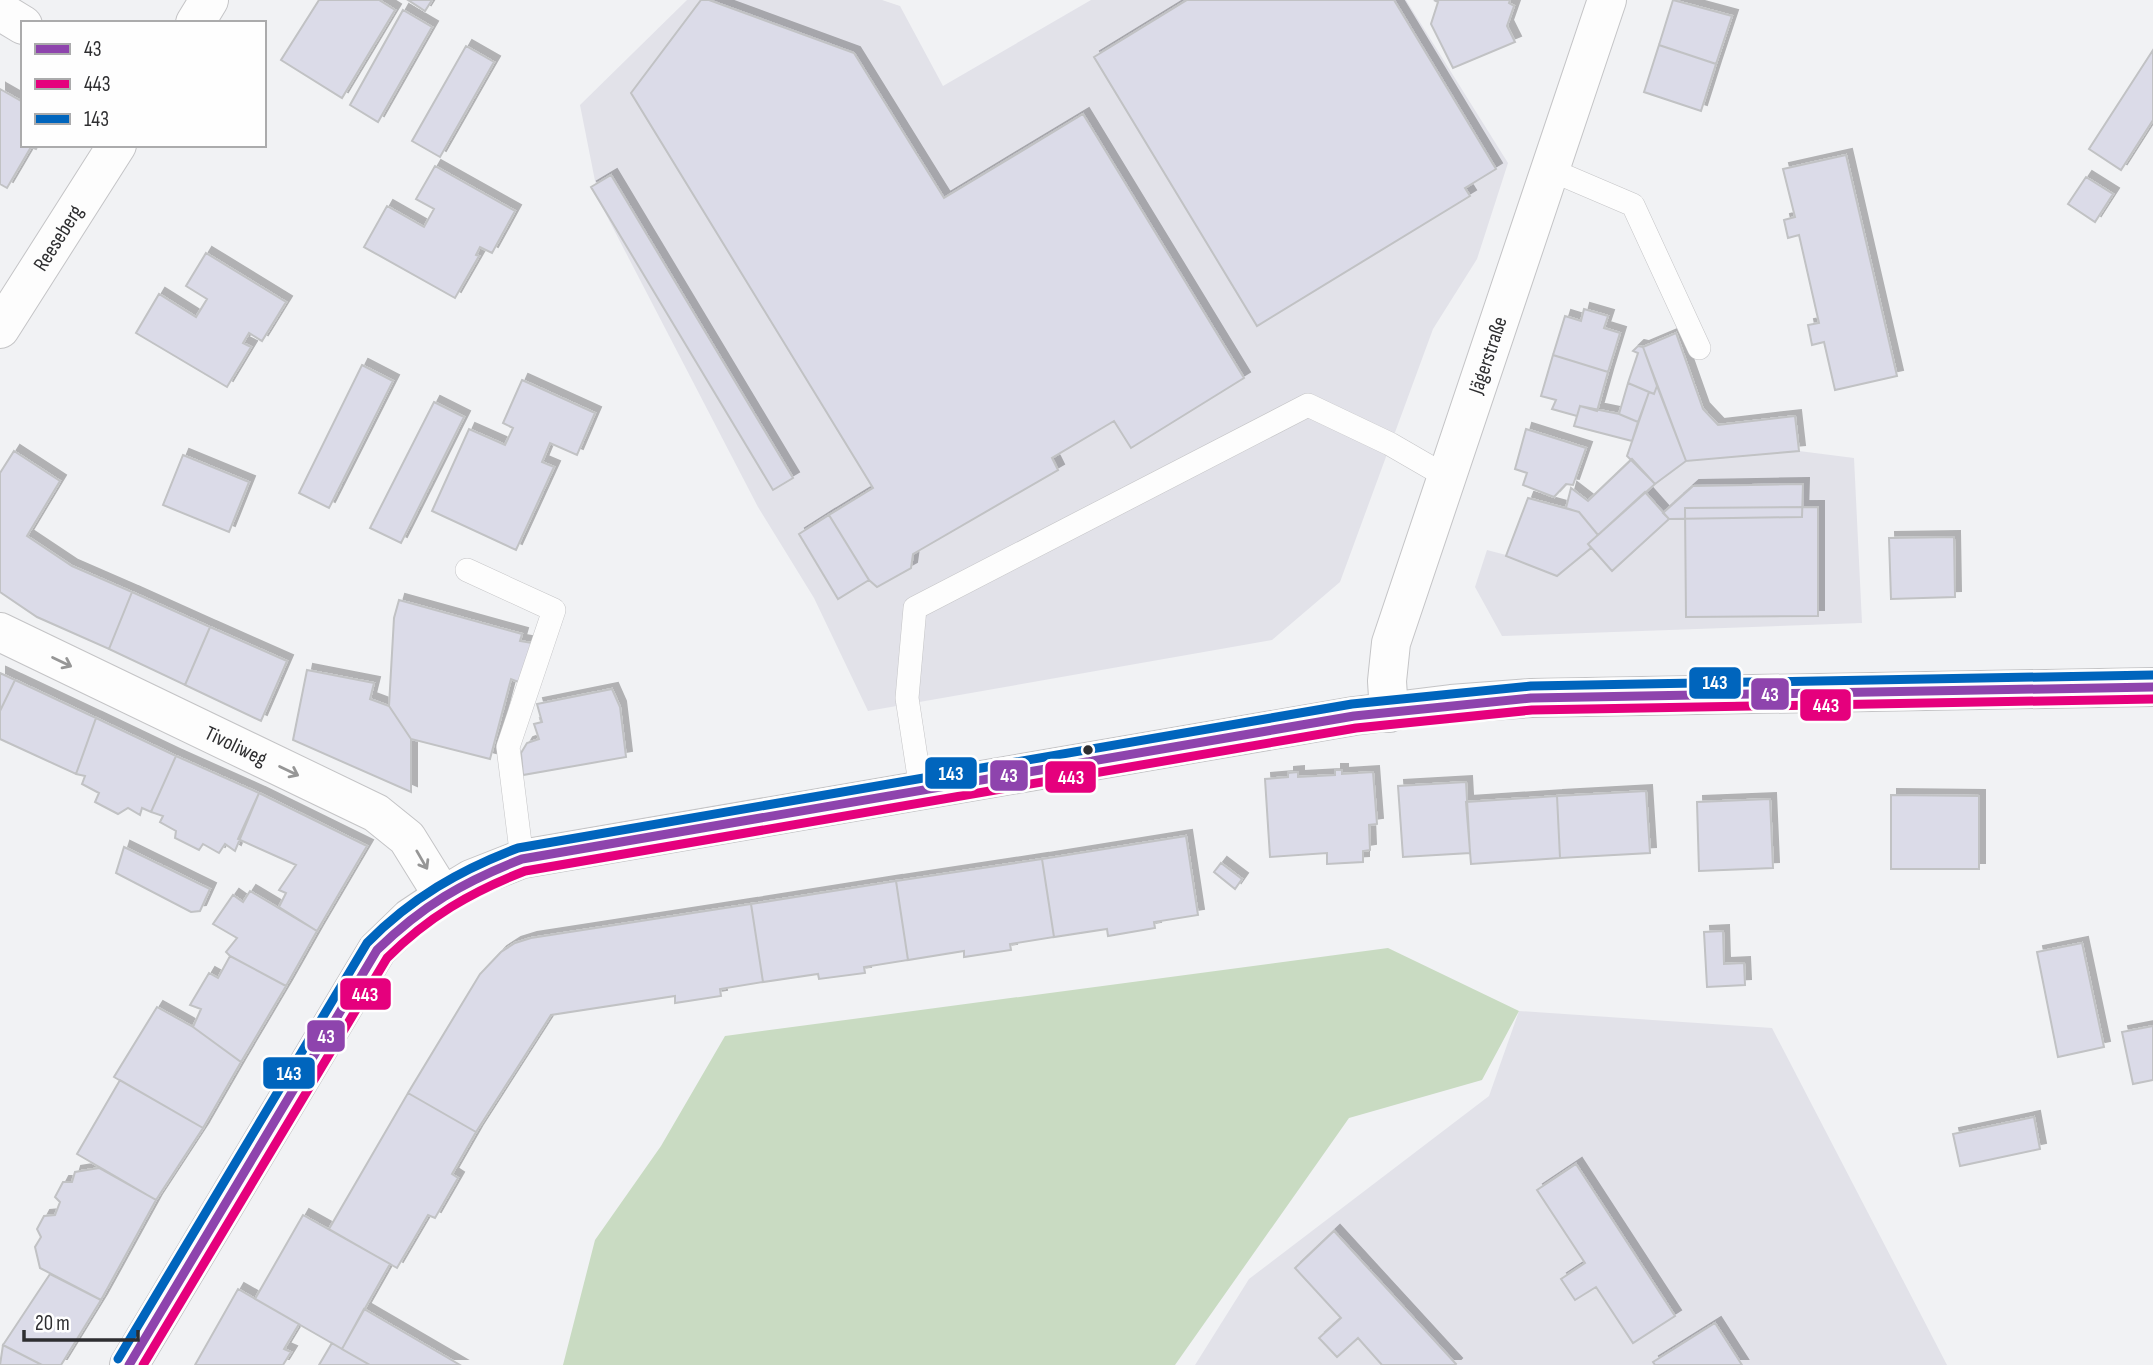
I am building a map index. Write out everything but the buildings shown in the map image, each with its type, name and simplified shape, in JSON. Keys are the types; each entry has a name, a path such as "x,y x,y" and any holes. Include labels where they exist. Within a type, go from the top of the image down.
{"main road":[{"path":"196,21 209,0"},
{"name":"Jägerstraße","path":"1389,713 1387,681 1391,643 1608,0"},
{"path":"0,11 21,24"},
{"name":"Reeseberg","path":"0,329 116,147"},
{"name":"Tivoliweg","path":"0,632 376,813 408,838 443,896"},
{"path":"129,1365 365,967 390,935 443,896 471,879 522,859 921,790 1451,704 1531,698 2153,687"}],"lane":[{"path":"1550,170 1633,205 1699,348"},
{"path":"921,790 907,698 915,608 1308,405 1390,444 1447,477"},
{"path":"467,570 554,610 508,747 522,859"}],"shaded area":[{"path":"687,0 882,0 900,6 943,86 1091,0 1406,0 1508,163 1477,259 1433,329 1340,582 1272,640 868,711 814,598 758,507 599,201 580,105"},
{"path":"1799,451 1854,458 1862,623 1502,636 1475,587 1487,550 1506,555 1528,498 1579,512 1645,492 1686,461"},
{"path":"1519,1011 1772,1028 1947,1365 1195,1365 1249,1279 1489,1096"}],"green space":[{"path":"1388,948 1519,1011 1482,1080 1349,1118 1175,1365 563,1365 595,1240 661,1146 725,1036"}],"transit line":[{"name":"143","path":"118,1359 367,943 401,912 437,887 518,848 1352,704 1531,686 2153,675"},
{"name":"43","path":"129,1365 377,950 410,920 444,897 522,859 1354,716 1531,698 2153,687"},
{"name":"443","path":"143,1365 387,958 418,930 451,907 525,871 1356,728 1532,710 2153,699"}]}
